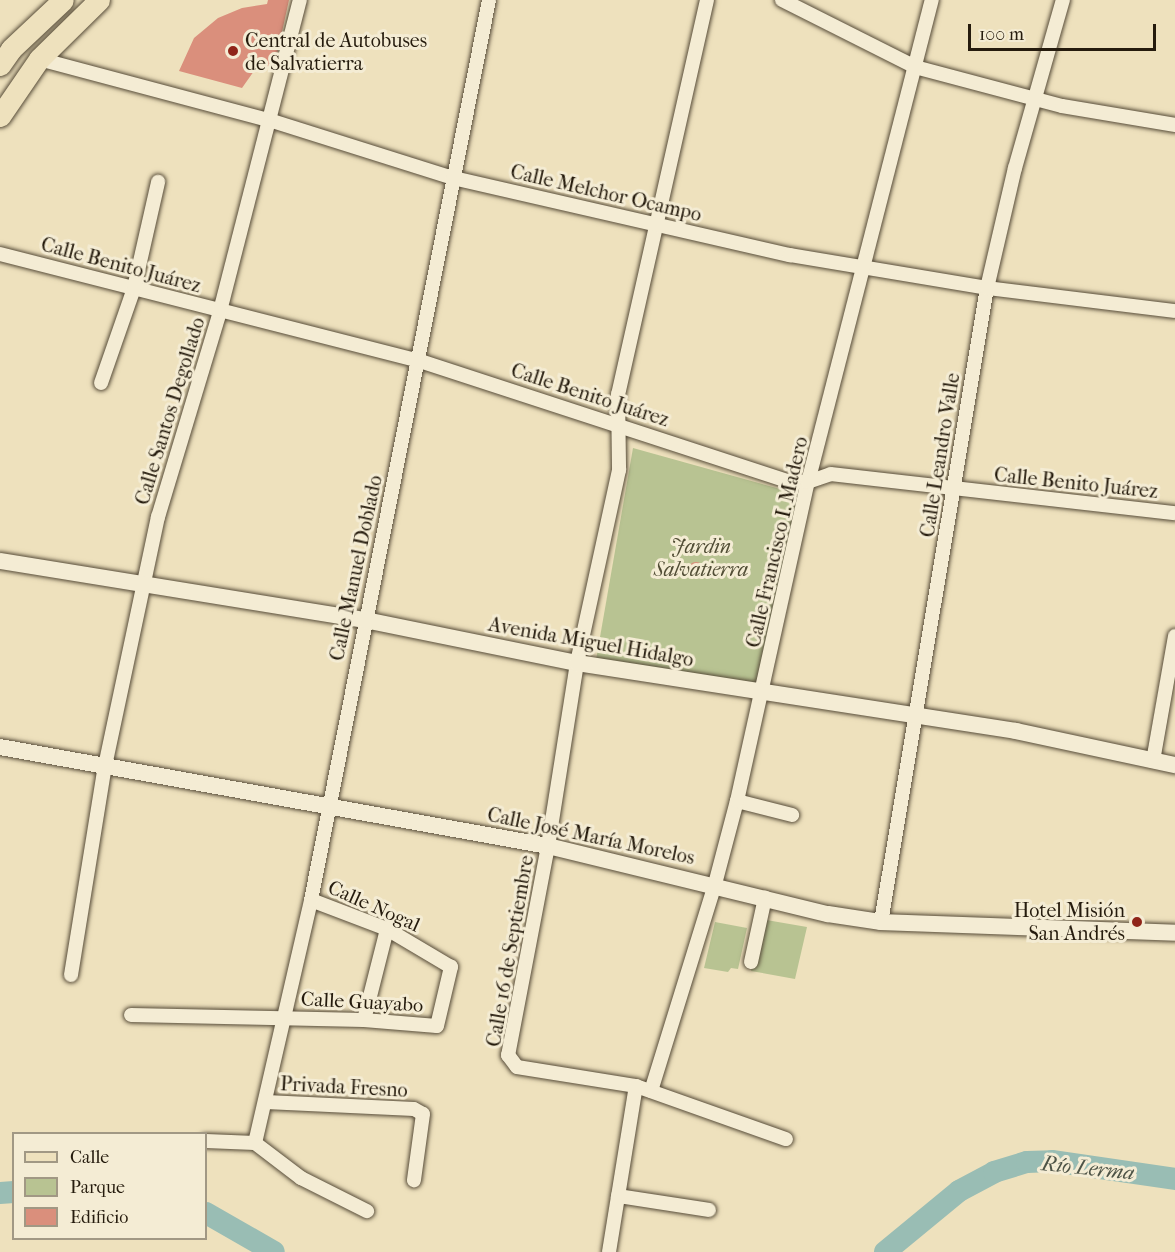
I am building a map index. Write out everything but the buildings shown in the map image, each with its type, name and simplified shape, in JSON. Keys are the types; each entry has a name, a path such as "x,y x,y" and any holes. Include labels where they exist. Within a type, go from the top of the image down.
{"main road":[{"path":"0,65 11,49 63,0"},
{"path":"0,116 39,59 99,0"}],"street":[{"name":"Calle Santos Degollado","path":"71,975 105,766 158,518 220,311 300,0"},
{"name":"Calle Manuel Doblado","path":"255,1143 311,900 327,807 420,361 453,178 489,0"},
{"name":"Calle 16 de Septiembre","path":"636,1086 517,1067 508,1055 548,846 578,663 619,470 618,393 658,225 707,0"},
{"path":"782,0 915,67 1033,99 1175,125"},
{"name":"Calle Francisco I. Madero","path":"651,1091 715,884 737,801 808,482 866,268 932,0"},
{"name":"Calle Leandro Valle","path":"881,921 918,715 987,288 1033,99 1063,0"},
{"name":"Calle Melchor Ocampo","path":"39,59 269,120 453,178 658,225 866,268 987,288 1175,311"},
{"path":"101,383 134,288 158,182"},
{"name":"Calle Benito Juárez","path":"0,254 420,361 788,481 808,482 831,474 1175,513"},
{"name":"Avenida Miguel Hidalgo","path":"0,561 365,620 578,663 1016,731 1175,765"},
{"path":"1153,760 1175,636"},
{"name":"Calle José María Morelos","path":"0,747 548,846 715,884 828,914 881,921 1175,933"},
{"path":"737,801 792,815"},
{"path":"751,962 765,898"},
{"name":"Calle Nogal","path":"311,900 387,929 451,967 437,1026"},
{"path":"364,1020 387,929"},
{"name":"Calle Guayabo","path":"131,1015 364,1020 437,1026"},
{"path":"609,1252 636,1086 786,1139"},
{"name":"Privada Fresno","path":"266,1102 414,1109 423,1114 414,1180"},
{"path":"207,1141 255,1143 301,1178 366,1211"},
{"path":"618,1196 709,1210"}],"green space":[{"name":"Jardin Salvatierra","path":"633,448 802,495 761,687 596,660"},
{"path":"760,919 807,927 795,979 751,971"},
{"path":"715,922 747,928 738,969 731,968 728,972 704,968"}],"waterway":[{"name":"Río Lerma","path":"885,1252 959,1191 994,1172 1027,1162 1052,1161 1175,1179"},
{"name":"Río Lerma","path":"0,1193 12,1192"},
{"name":"Río Lerma","path":"207,1214 274,1252"}],"place":[{"name":"Central de Autobuses de Salvatierra","path":"233,51"},
{"name":"Hotel Misión San Andrés","path":"1137,922"}]}
